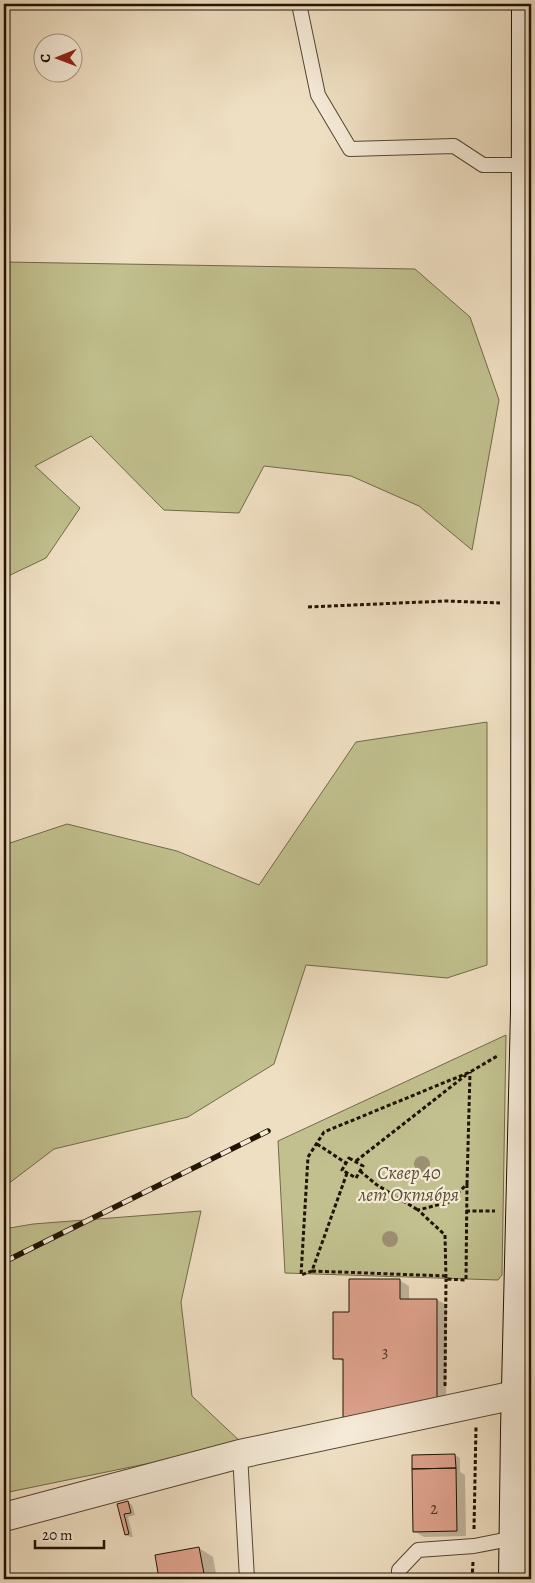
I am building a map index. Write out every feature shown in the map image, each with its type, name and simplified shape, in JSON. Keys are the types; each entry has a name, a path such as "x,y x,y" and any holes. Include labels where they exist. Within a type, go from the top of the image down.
{"main road":[{"path":"513,1579 523,1393 526,1192 525,1012 529,262 526,165 526,4"},
{"path":"4,1518 240,1454 523,1393"}],"lane":[{"path":"299,4 318,95 350,150 454,146 483,165 526,165"},
{"path":"240,1454 247,1579"},
{"path":"399,1579 399,1570 418,1550 474,1546 515,1538"}],"path":[{"path":"308,607 446,601 527,604"},
{"path":"356,1161 470,1072 506,1051"},
{"path":"470,1072 466,1280 312,1271 301,1275 308,1156 324,1132 470,1072"},
{"path":"317,1144 346,1163"},
{"path":"349,1158 356,1161 363,1166 356,1178 342,1170 349,1158"},
{"path":"360,1171 377,1185 418,1210 445,1235 445,1392"},
{"path":"312,1271 347,1173"},
{"path":"418,1210 450,1202 467,1184"},
{"path":"472,1579 475,1404"}],"green space":[{"path":"4,262 415,269 470,317 499,400 472,550 419,506 351,476 264,466 239,513 164,510 91,436 35,466 80,508 46,558 4,578"},
{"path":"487,722 487,965 447,978 306,965 274,1064 188,1117 54,1149 4,1187 4,845 67,824 177,851 259,885 356,742"},
{"name":"Сквер 40 лет Октября","path":"506,1035 502,1275 498,1280 285,1273 278,1141"},
{"path":"201,1211 181,1302 192,1396 243,1444 4,1493 4,1442 7,1438 4,1439 4,1229 33,1224"}],"building":[{"path":"349,1279 400,1279 400,1299 437,1299 437,1399 343,1419 343,1359 333,1359 333,1312 349,1312"},
{"path":"455,1454 456,1468 412,1469 412,1455"},
{"path":"456,1468 457,1531 413,1532 412,1469"},
{"path":"128,1501 131,1513 124,1514 129,1534 125,1535 117,1504"},
{"path":"199,1547 205,1579 159,1579 155,1555"}],"railway":[{"path":"4,1262 268,1131"}]}
